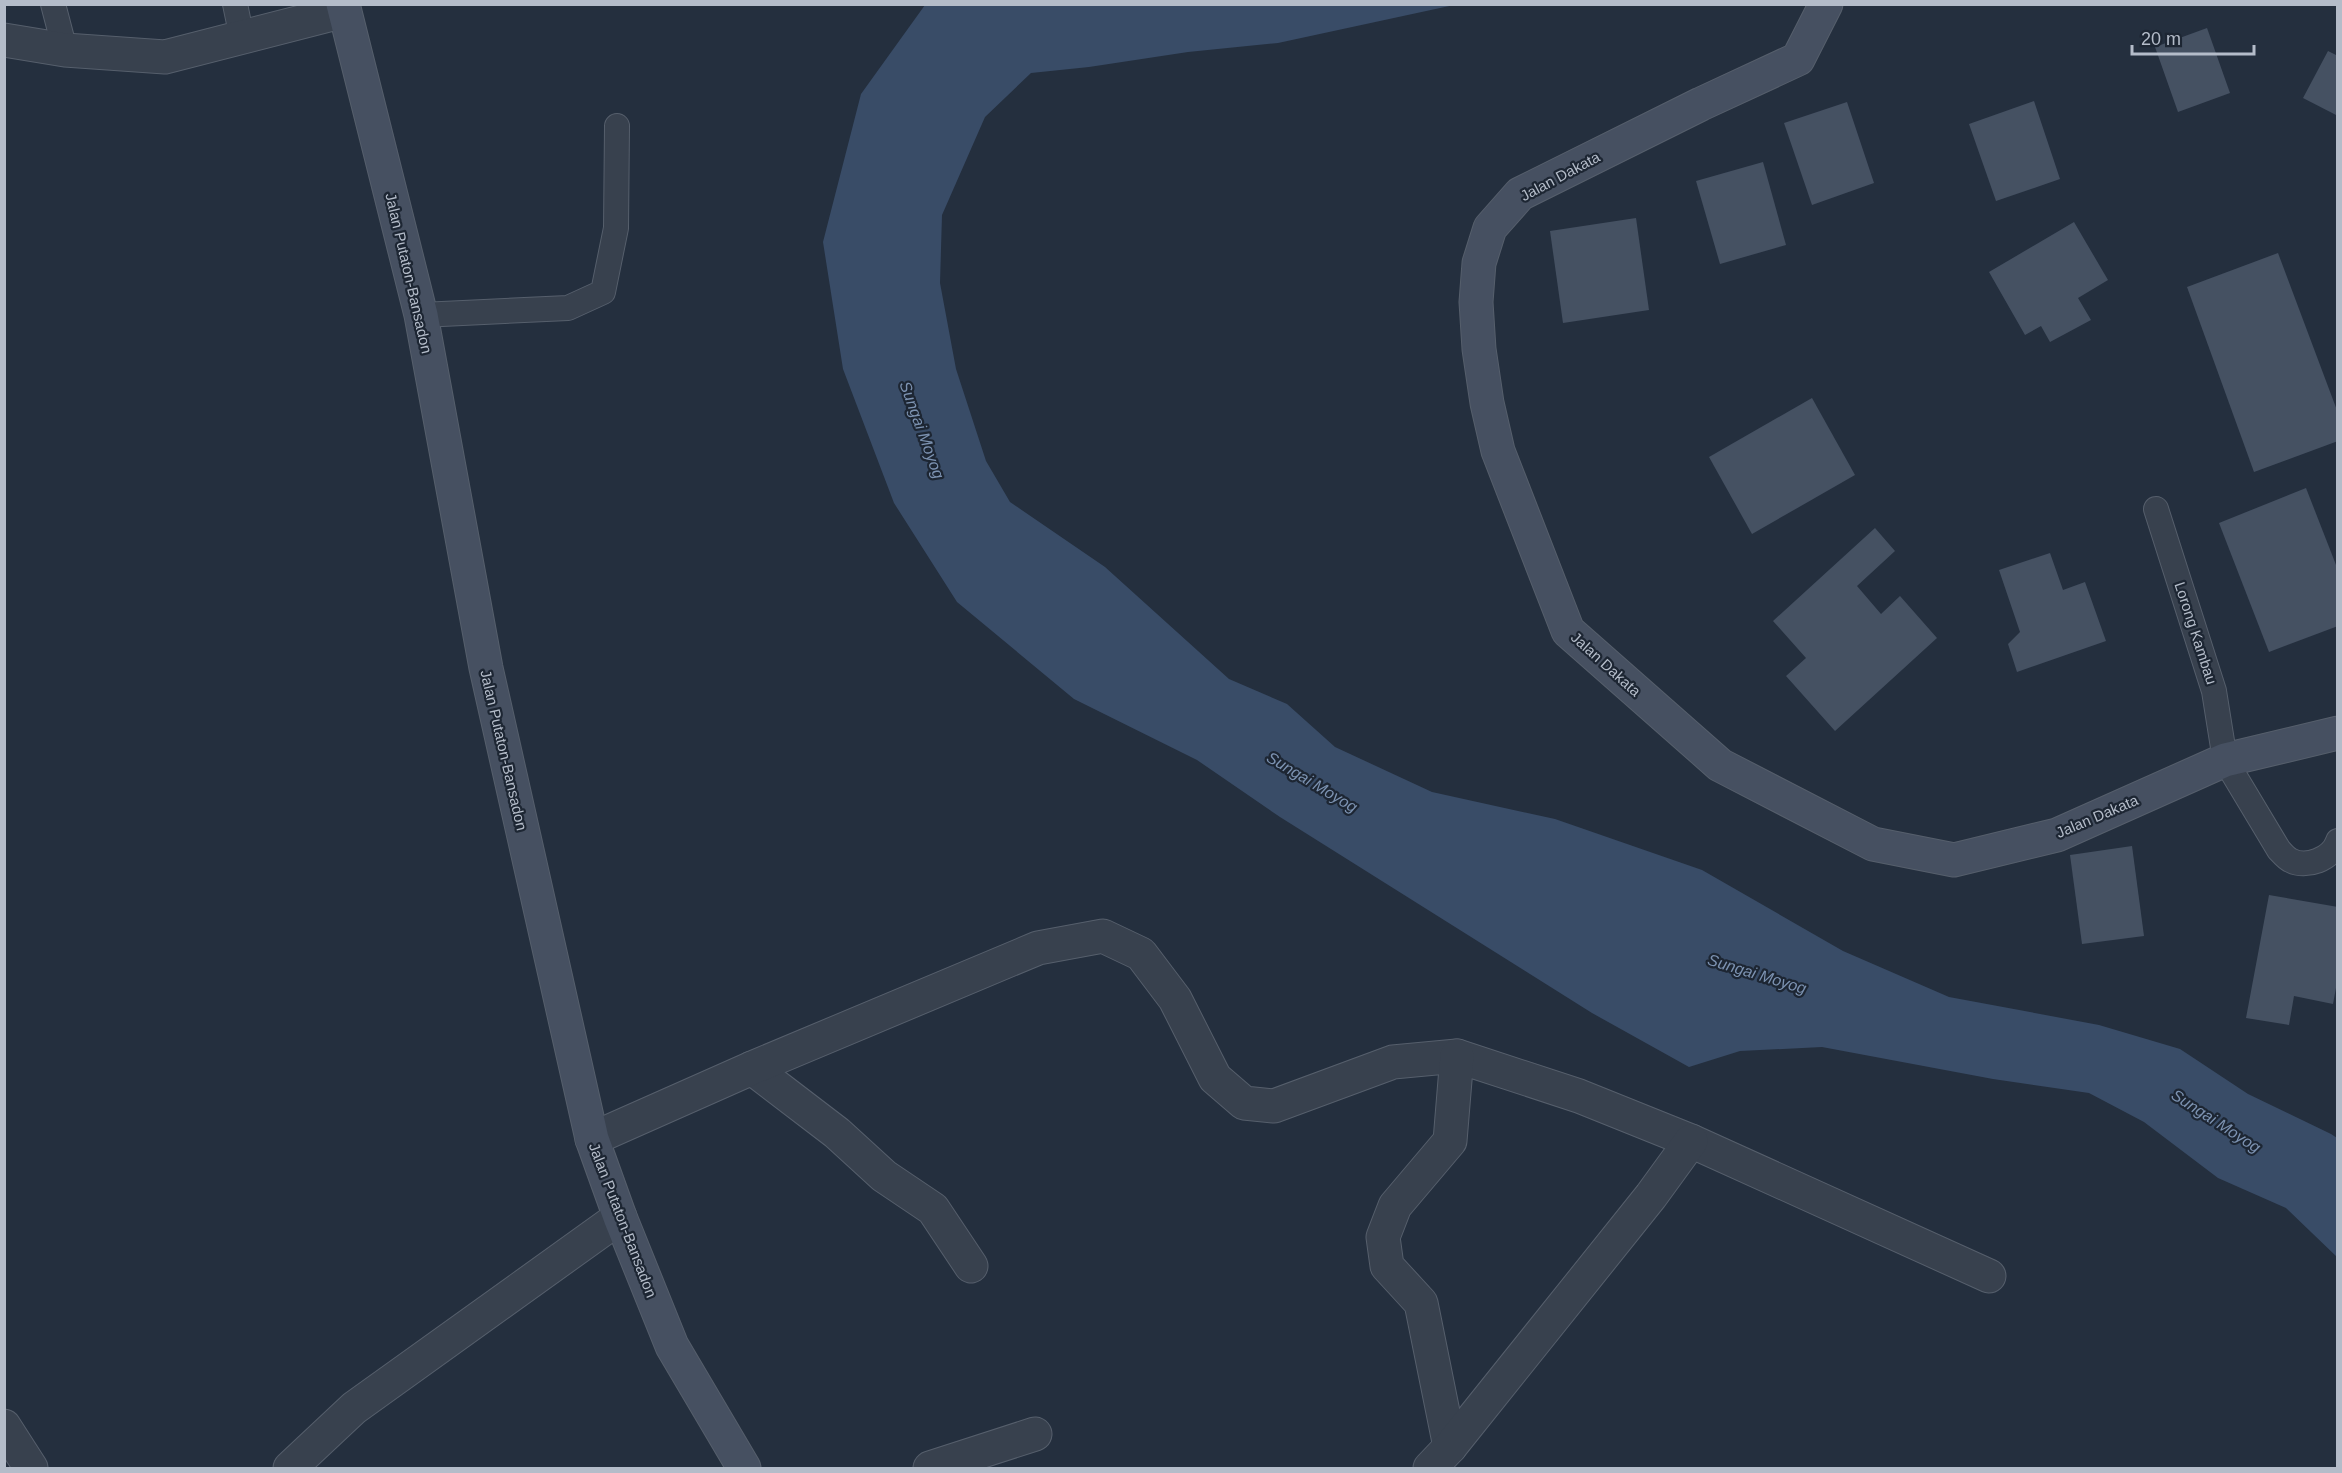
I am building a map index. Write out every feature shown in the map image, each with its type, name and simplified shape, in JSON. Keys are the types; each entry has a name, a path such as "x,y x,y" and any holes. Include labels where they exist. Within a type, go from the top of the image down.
{"street":[{"name":"Jalan Dakata","path":"1826,4 1798,59 1701,104 1520,195 1490,228 1479,263 1476,302 1479,349 1487,403 1498,451 1568,632 1720,765 1873,844 1954,860 2057,835 2225,760 2337,733"},
{"path":"4,40 64,50 165,57 242,38 343,8"},
{"name":"Jalan Putaton-Bansadon","path":"343,8 421,315 486,668 592,1139 620,1217 672,1346 744,1468"},
{"path":"592,1139 752,1068 1038,948 1103,936 1141,954 1174,999 1215,1078 1244,1103 1274,1106 1393,1062 1457,1056 1579,1096 1691,1141 1989,1276"},
{"path":"1440,1458 1421,1303 1387,1266 1383,1238 1395,1206 1450,1141 1457,1056"},
{"path":"752,1068 837,1133 884,1176 933,1209 971,1266"},
{"path":"1440,1458 1651,1196 1691,1141"},
{"path":"290,1468 354,1408 620,1217"},
{"path":"4,1426 31,1468"},
{"path":"930,1468 1035,1434"}],"lane":[{"path":"53,4 64,50"},
{"path":"235,4 242,38"},
{"path":"421,315 568,308 603,292 616,228 617,126"},
{"name":"Lorong Kambau","path":"2156,509 2214,691 2225,760"},
{"path":"2225,760 2279,850 2290,861 2309,864 2323,859 2337,845 2337,841"}],"water":[{"name":"Sungai Moyog","path":"925,5 1454,5 1278,43 1188,52 1031,73 985,117 942,215 940,283 956,369 986,461 1010,502 1105,567 1229,679 1287,704 1335,747 1432,792 1555,819 1702,870 1843,951 1949,997 2099,1025 2180,1049 2248,1094 2331,1134 2337,1138 2337,1257 2286,1208 2218,1178 2144,1122 2089,1093 1993,1079 1822,1047 1740,1051 1689,1067 1592,1013 1280,817 1197,760 1074,699 957,602 894,503 843,369 823,242 861,94"}],"building":[{"path":"2207,28 2230,93 2178,112 2155,47"},
{"path":"2328,51 2338,56 2338,116 2303,98"},
{"path":"2034,101 2060,179 1996,201 1969,124"},
{"path":"1847,102 1874,183 1812,205 1784,123"},
{"path":"1763,162 1786,245 1720,264 1696,181"},
{"path":"1636,218 1649,310 1563,323 1550,231"},
{"path":"2074,222 2108,280 2078,298 2091,320 2050,342 2041,326 2025,335 1989,272"},
{"path":"2278,253 2338,413 2338,441 2254,472 2187,287"},
{"path":"1812,398 1855,475 1752,534 1709,457"},
{"path":"2306,488 2338,570 2338,626 2269,652 2219,523"},
{"path":"1875,528 1895,551 1857,586 1881,614 1900,596 1937,638 1835,731 1786,676 1806,658 1773,621"},
{"path":"2050,553 2063,590 2085,582 2106,641 2017,672 2008,644 2020,632 1999,570"},
{"path":"2132,846 2144,936 2082,944 2070,855"},
{"path":"2269,895 2338,907 2338,977 2333,1004 2294,996 2289,1025 2246,1018"}]}
